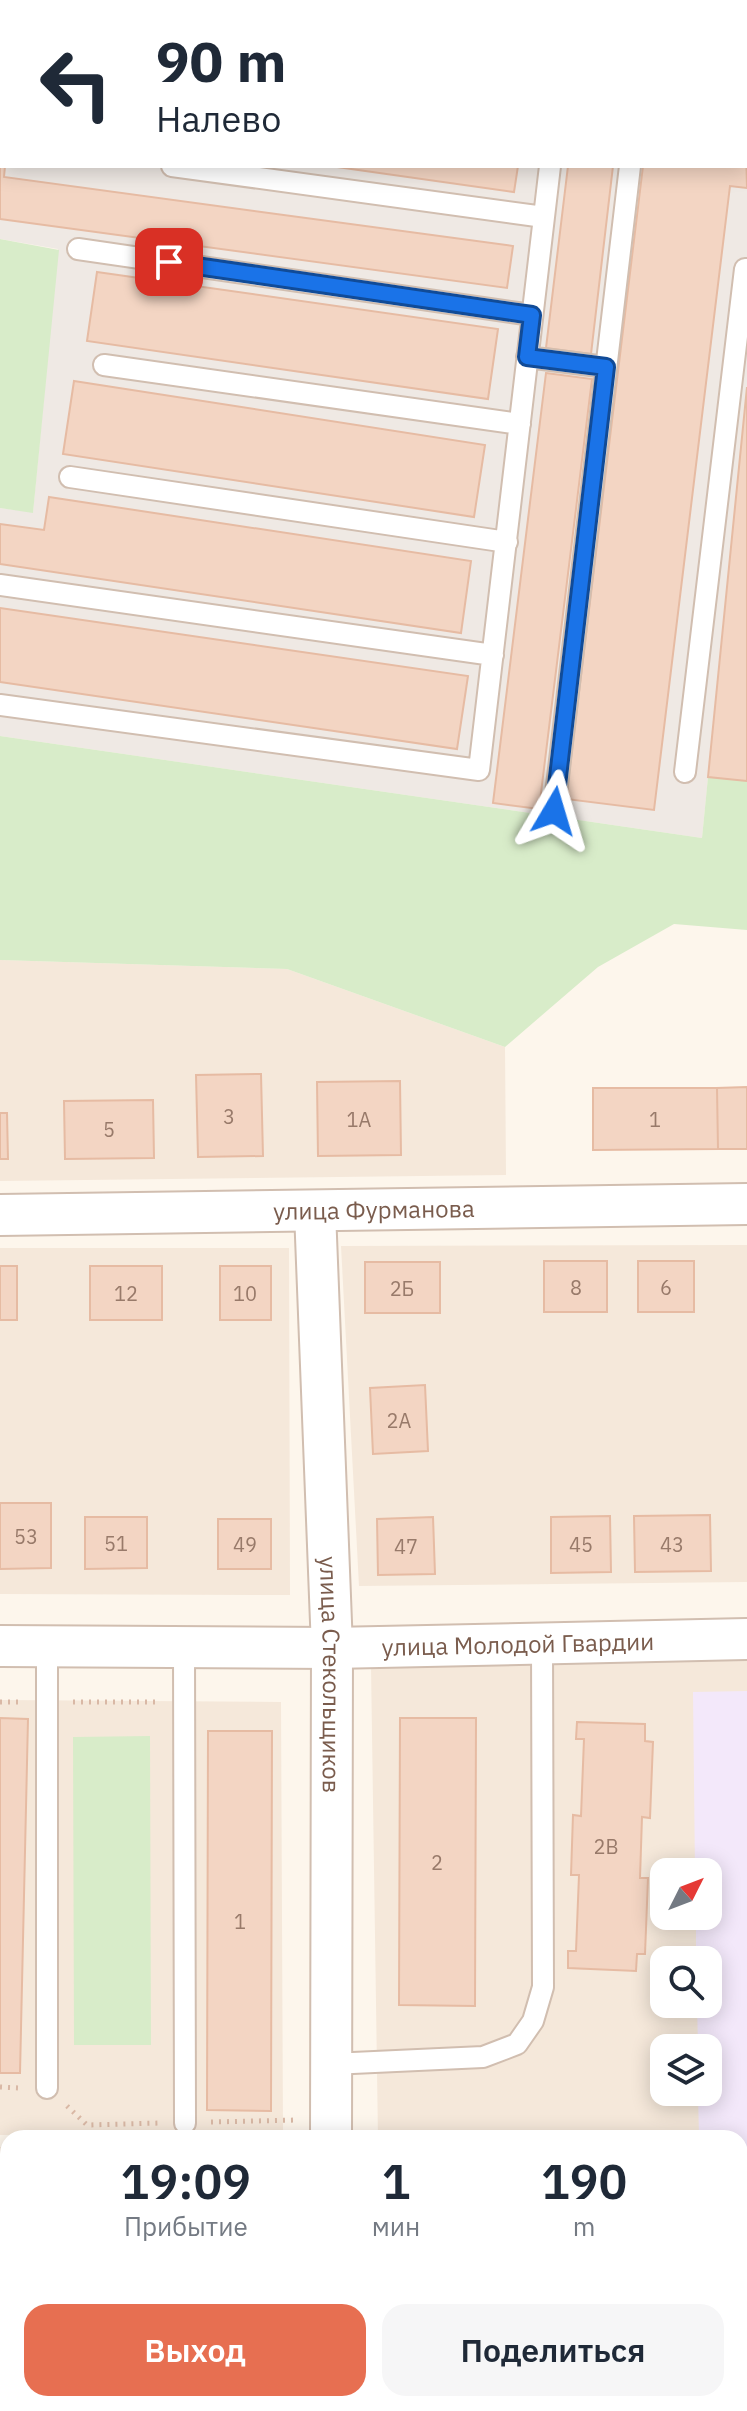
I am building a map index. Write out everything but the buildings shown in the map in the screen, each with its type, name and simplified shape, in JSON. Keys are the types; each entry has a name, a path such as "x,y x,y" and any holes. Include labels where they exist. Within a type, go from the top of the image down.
{"street":[{"name":"улица Фурманова","path":"0,1215 747,1204"},
{"name":"улица Стекольщиков","path":"315,1211 332,1648 331,2064 316,2129"},
{"name":"улица Молодой Гвардии","path":"0,1646 332,1648 747,1639"}],"lane":[{"path":"187,168 544,217"},
{"path":"0,705 479,770 550,168"},
{"path":"554,811 630,168"},
{"path":"78,249 532,315"},
{"path":"685,772 747,269"},
{"path":"527,357 606,367"},
{"path":"104,365 520,424"},
{"path":"70,477 507,542"},
{"path":"0,585 493,655"},
{"path":"331,2064 483,2057 517,2044 533,2021 543,1987 542,1643"},
{"path":"47,1646 47,2088"},
{"path":"184,1647 185,2123"}],"path":[{"path":"0,1702 185,1703"},
{"path":"0,2087 47,2088 87,2125 185,2123 316,2129"}],"shaded area":[{"path":"0,168 747,168 747,781 708,778 702,838 0,736 0,508 33,512 58,249 0,239"},
{"path":"0,960 287,969 505,1047 506,1175 0,1181"},
{"path":"747,1245 747,1582 359,1586 341,1246"},
{"path":"0,1248 289,1248 290,1595 0,1594"},
{"path":"747,1655 747,2130 378,2130 371,1666"},
{"path":"747,1691 747,2130 699,2130 698,2106 722,2106 722,2034 698,2034 697,2018 722,2018 722,1946 696,1946 696,1930 722,1930 722,1858 695,1858 693,1692"},
{"path":"0,1700 281,1702 283,2130 0,2130"}],"green space":[{"path":"0,239 59,250 33,513 0,508"},
{"path":"0,736 702,838 708,777 747,781 747,930 674,924 598,967 505,1047 287,969 0,960"},
{"path":"150,1736 151,2045 74,2045 73,1737"}],"route":[{"path":"169,262 532,315 527,357 606,367 554,811"}]}
